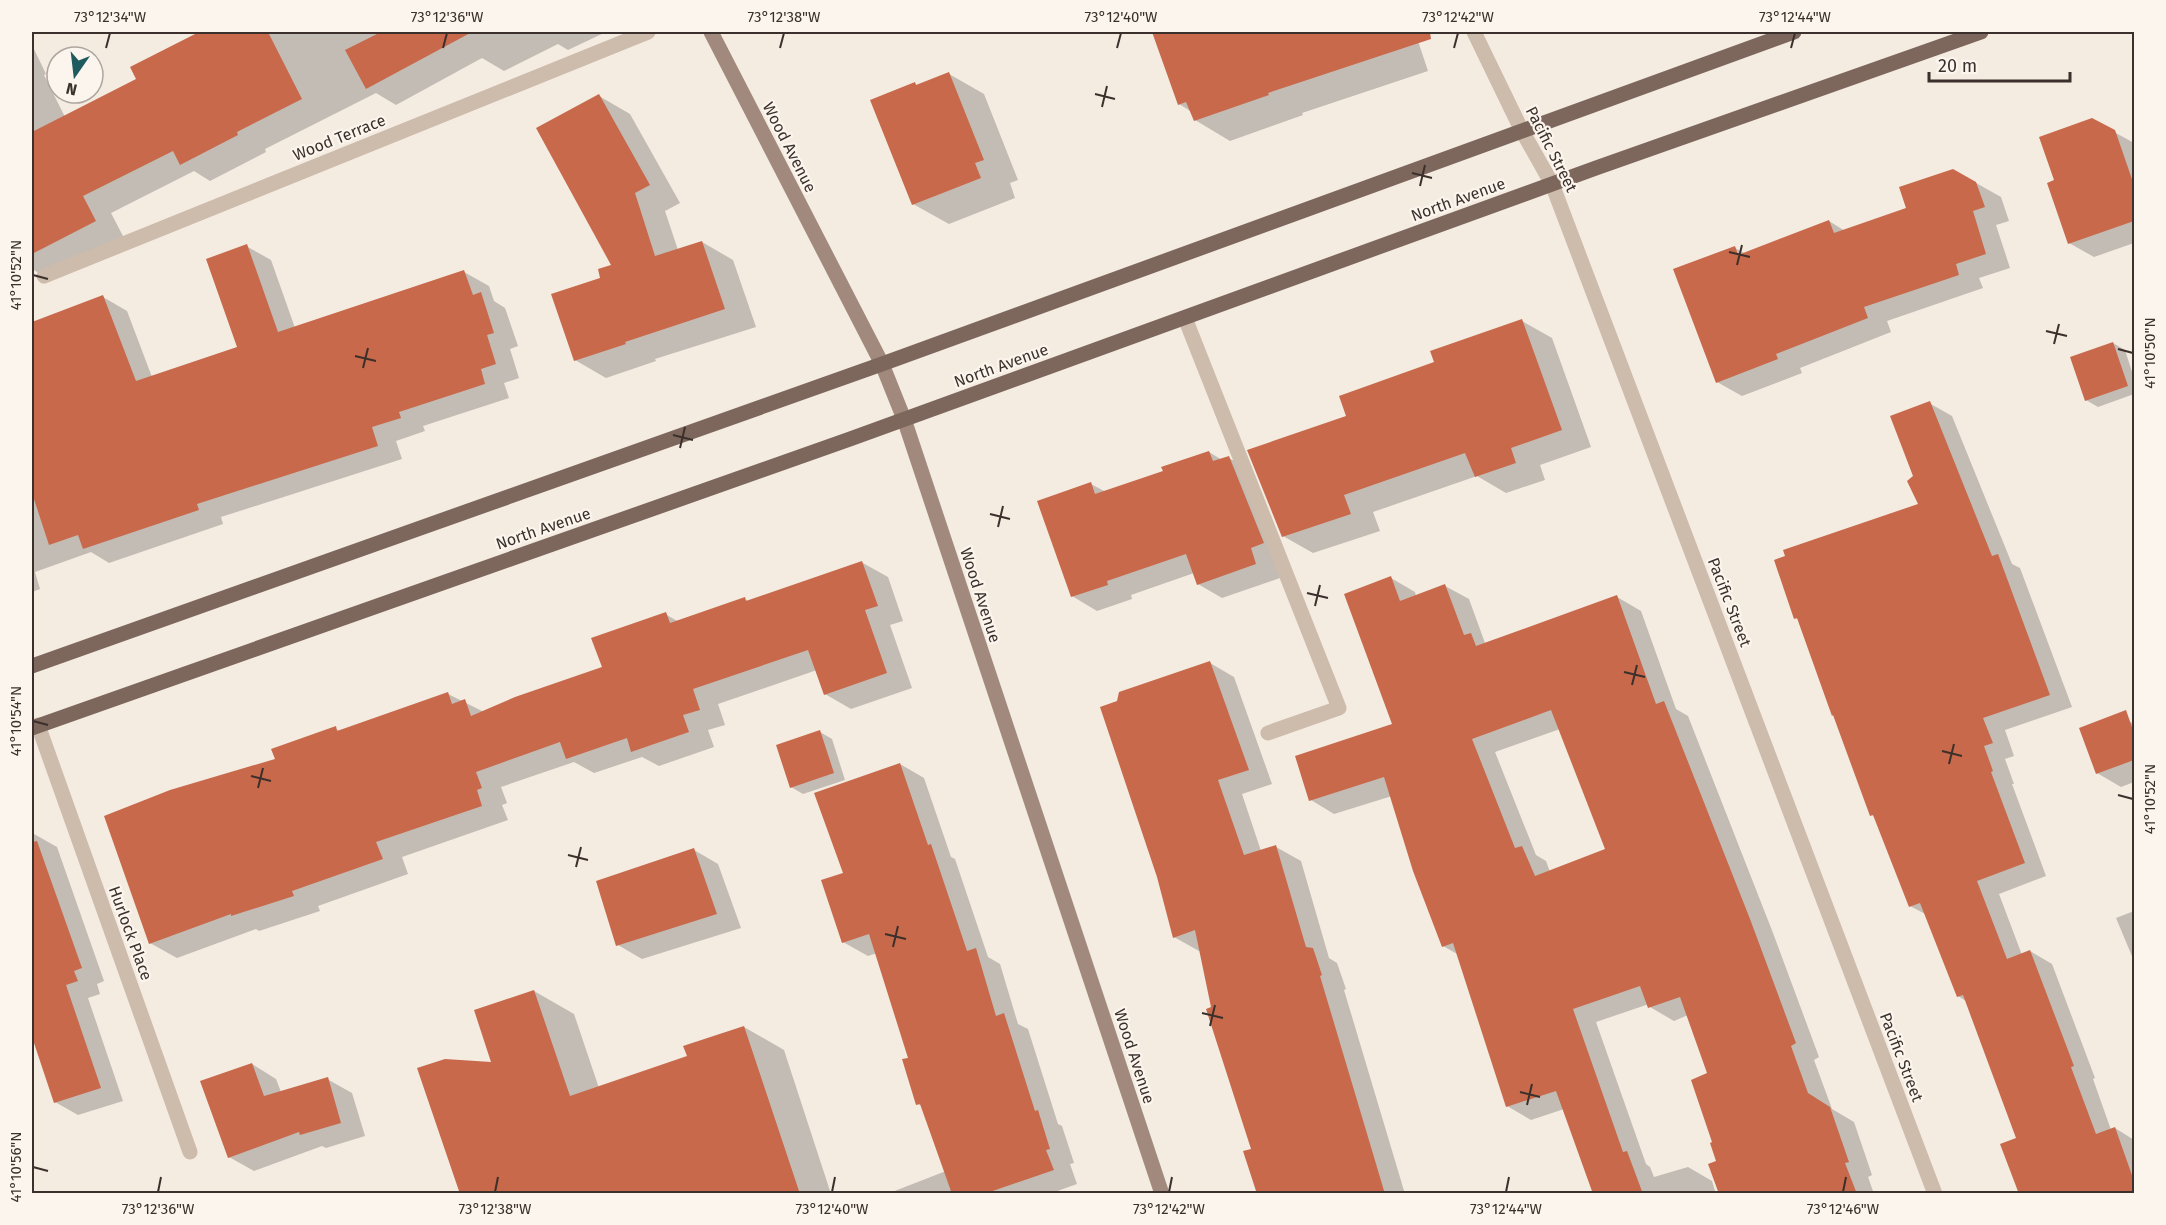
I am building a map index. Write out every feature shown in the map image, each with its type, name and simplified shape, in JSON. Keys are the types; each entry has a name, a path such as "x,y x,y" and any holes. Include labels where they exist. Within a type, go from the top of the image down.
{"main road":[{"path":"32,666 882,364 1521,129 1794,32"},
{"name":"North Avenue","path":"35,727 904,419 1552,184 1981,32"}],"street":[{"name":"Wood Terrace","path":"38,278 648,32"},
{"name":"Wood Avenue","path":"711,32 882,364 904,419 1162,1194"},
{"name":"Pacific Street","path":"1474,32 1521,129 1552,184 1935,1194"},
{"path":"1185,318 1339,708 1268,733"},
{"name":"Hurlock Place","path":"35,727 190,1152"}],"building":[{"path":"199,32 268,32 302,99 237,132 238,135 180,165 173,151 83,196 96,221 32,254 32,132 85,105 105,105 105,95 136,79 130,67"},
{"path":"381,32 472,32 366,89 345,50"},
{"path":"1152,32 1430,32 1431,39 1268,93 1269,95 1194,121 1186,102 1178,105"},
{"path":"949,72 984,160 975,163 981,178 912,205 870,100 915,82 916,85"},
{"path":"599,94 650,185 635,193 655,256 702,241 725,309 574,361 551,294 600,278 598,269 611,265 536,128"},
{"path":"2092,118 2115,130 2134,185 2134,221 2068,244 2047,183 2054,180 2039,137"},
{"path":"1953,169 1976,182 1985,207 1973,211 1986,254 1956,264 1959,275 1864,307 1868,318 1776,354 1778,359 1716,383 1673,269 1735,246 1738,255 1829,220 1834,233 1906,208 1899,187"},
{"path":"247,244 278,332 464,270 473,295 481,292 494,333 487,335 496,364 481,369 485,384 399,412 401,418 372,427 378,446 197,504 199,510 83,549 78,535 49,545 32,493 32,322 103,295 136,381 237,347 206,259"},
{"path":"1522,319 1562,430 1511,448 1516,463 1475,477 1465,453 1344,495 1351,514 1282,537 1247,450 1346,416 1339,396 1434,362 1430,351"},
{"path":"2113,342 2128,386 2085,401 2070,357"},
{"path":"1930,401 1992,556 1998,554 2050,695 1983,718 1993,743 1984,746 1993,771 1991,772 2025,863 1977,881 2007,959 2030,950 2074,1066 2071,1067 2096,1134 2115,1127 2134,1181 2134,1194 2019,1194 2000,1144 2016,1138 1963,995 1957,997 1920,903 1909,907 1873,815 1870,816 1797,618 1794,619 1774,560 1785,556 1783,550 1918,504 1907,481 1913,476 1890,416"},
{"path":"1209,451 1213,461 1229,456 1264,543 1251,548 1256,564 1197,585 1186,554 1107,581 1108,585 1071,597 1037,501 1091,482 1095,494 1163,471 1161,467"},
{"path":"862,561 878,606 865,610 887,673 824,695 808,650 693,689 700,710 683,715 689,732 631,752 627,738 566,759 560,742 476,772 482,788 477,790 482,806 376,842 383,859 292,891 294,896 231,916 231,914 149,944 104,816 170,790 275,759 271,749 336,726 337,731 448,692 452,704 465,699 471,716 515,697 602,667 591,638 666,612 670,623 745,597 746,601"},
{"path":"1391,576 1400,601 1445,584 1464,635 1471,633 1476,646 1617,595 1656,704 1664,701 1750,919 1796,1043 1791,1046 1808,1093 1830,1107 1849,1162 1845,1163 1857,1194 1719,1194 1708,1164 1716,1161 1710,1143 1712,1142 1691,1080 1707,1073 1680,997 1648,1008 1640,986 1573,1009 1623,1152 1627,1151 1643,1194 1593,1194 1556,1091 1506,1107 1453,943 1442,947 1413,871 1384,777 1309,801 1295,756 1392,724 1344,594","holes":["1551,710 1605,849 1535,876 1522,846 1515,848 1472,739"]},
{"path":"1210,661 1249,770 1218,780 1244,855 1276,845 1306,947 1313,948 1322,975 1320,976 1385,1194 1257,1194 1243,1151 1251,1149 1206,1009 1211,1007 1195,930 1173,938 1157,877 1100,707 1117,701 1119,692"},
{"path":"2126,710 2134,733 2134,760 2096,774 2079,728"},
{"path":"820,730 834,773 790,788 776,745"},
{"path":"900,763 928,845 931,844 967,951 976,948 996,1016 1004,1013 1035,1111 1038,1110 1050,1149 1046,1150 1054,1170 984,1194 952,1194 920,1104 916,1105 902,1059 908,1058 869,934 842,943 821,880 843,873 814,793"},
{"path":"37,841 82,968 74,971 78,981 66,985 101,1088 54,1103 32,1037 32,842"},
{"path":"694,848 717,914 616,946 596,881"},
{"path":"534,990 570,1096 687,1056 683,1046 744,1026 800,1194 460,1194 417,1068 445,1059 491,1062 474,1010"},
{"path":"252,1063 264,1096 328,1077 341,1123 300,1135 299,1132 228,1158 200,1081"}]}
